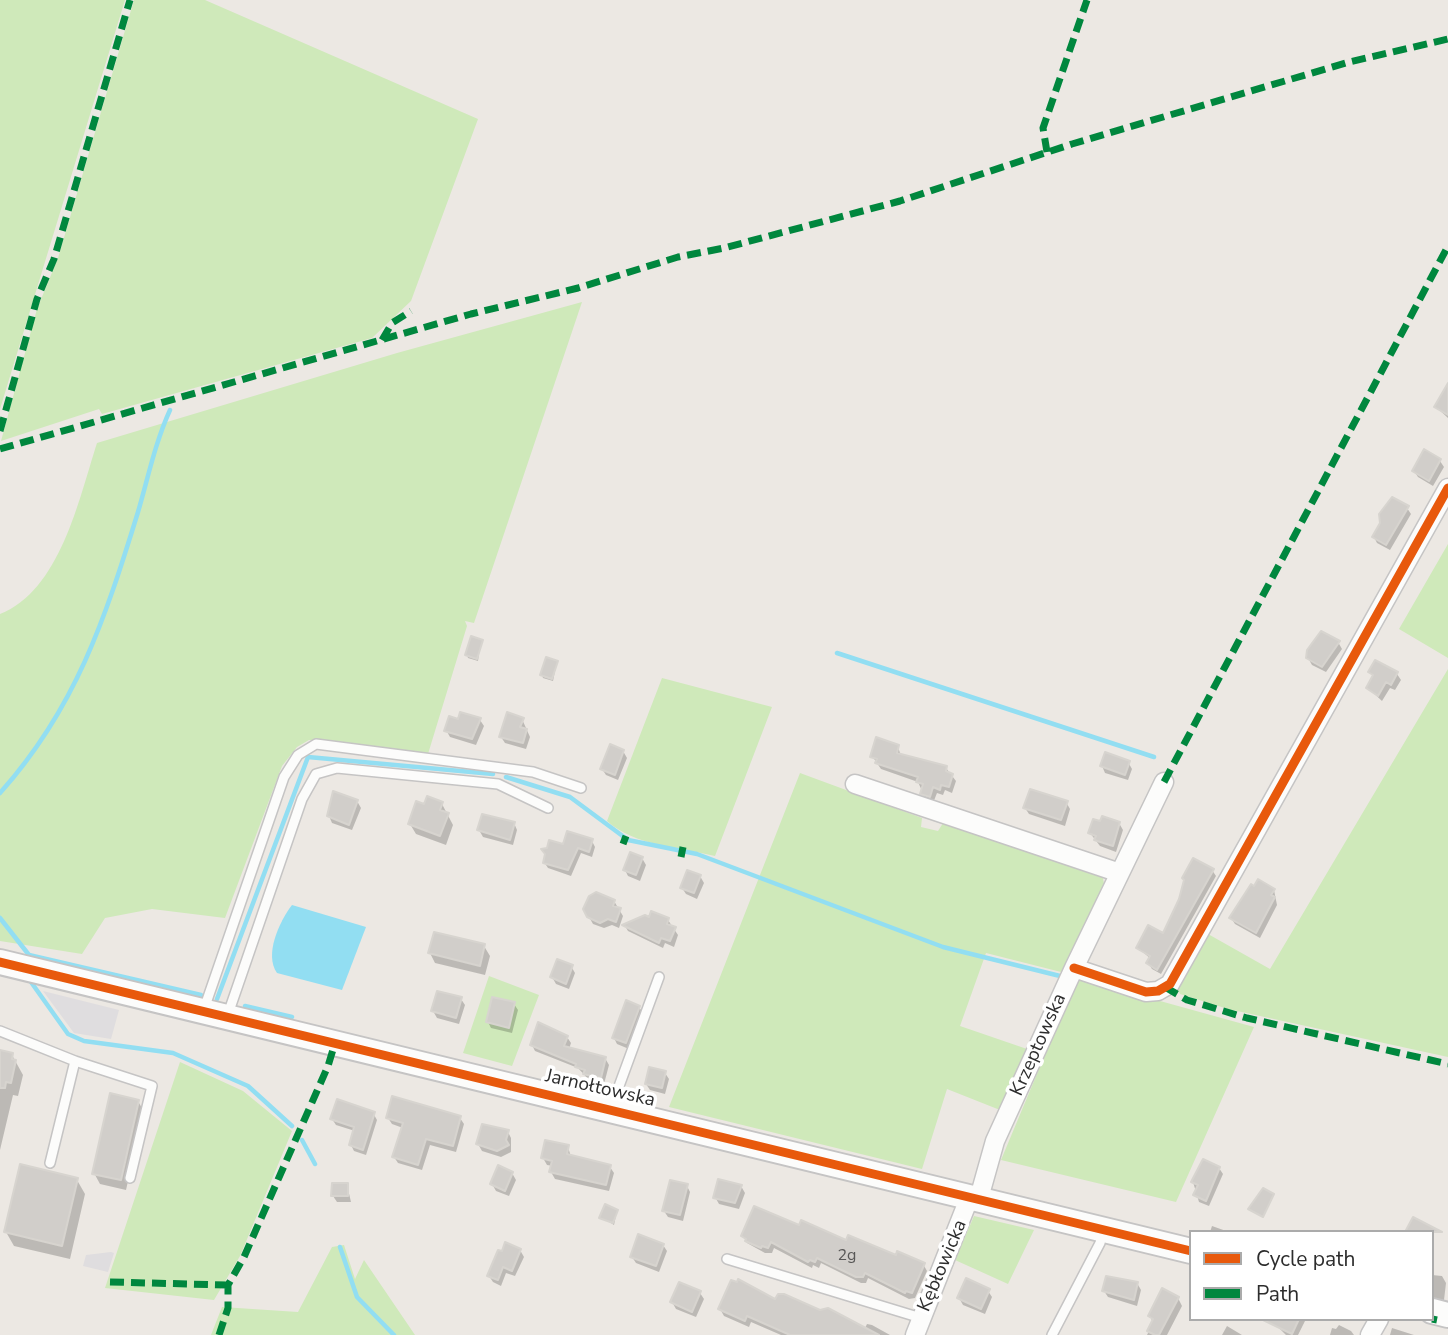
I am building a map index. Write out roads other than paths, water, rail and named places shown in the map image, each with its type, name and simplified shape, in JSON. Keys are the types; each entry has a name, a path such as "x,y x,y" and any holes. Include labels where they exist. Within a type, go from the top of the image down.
{"street":[{"path":"1074,968 1146,992 1158,991 1170,984 1448,488"},
{"name":"Krzeptowska","path":"975,1197 995,1141 1074,968 1164,782"},
{"path":"855,784 1120,873"},
{"name":"Jarnołtowska","path":"0,962 1189,1250"},
{"name":"Kębłowicka","path":"915,1335 975,1197"}],"lane":[{"path":"216,1013 285,777 298,755 316,744 533,772 581,788"},
{"path":"498,784 501,767"},
{"path":"216,1013 302,799 316,775 337,768 498,784 548,808"},
{"path":"611,1109 659,977"},
{"path":"0,1031 75,1061 152,1086 130,1178"},
{"path":"50,1163 75,1061"},
{"path":"1052,1335 1100,1243 1104,1229"},
{"path":"727,1259 921,1318"}],"water":[{"path":"292,905 366,927 342,990 277,973 273,966 273,948 278,929"}],"waterway":[{"path":"0,793 49,728 85,661 113,589 170,410"},
{"path":"837,653 1154,757"},
{"path":"217,999 308,757 493,774"},
{"path":"506,777 570,797 628,840 697,854 943,947 1060,976"},
{"path":"0,918 29,955 201,995"},
{"path":"31,982 68,1034 84,1041 173,1053 248,1086 292,1126"},
{"path":"245,1006 292,1017"},
{"path":"302,1140 315,1164"},
{"path":"340,1247 357,1297 394,1335"}]}
